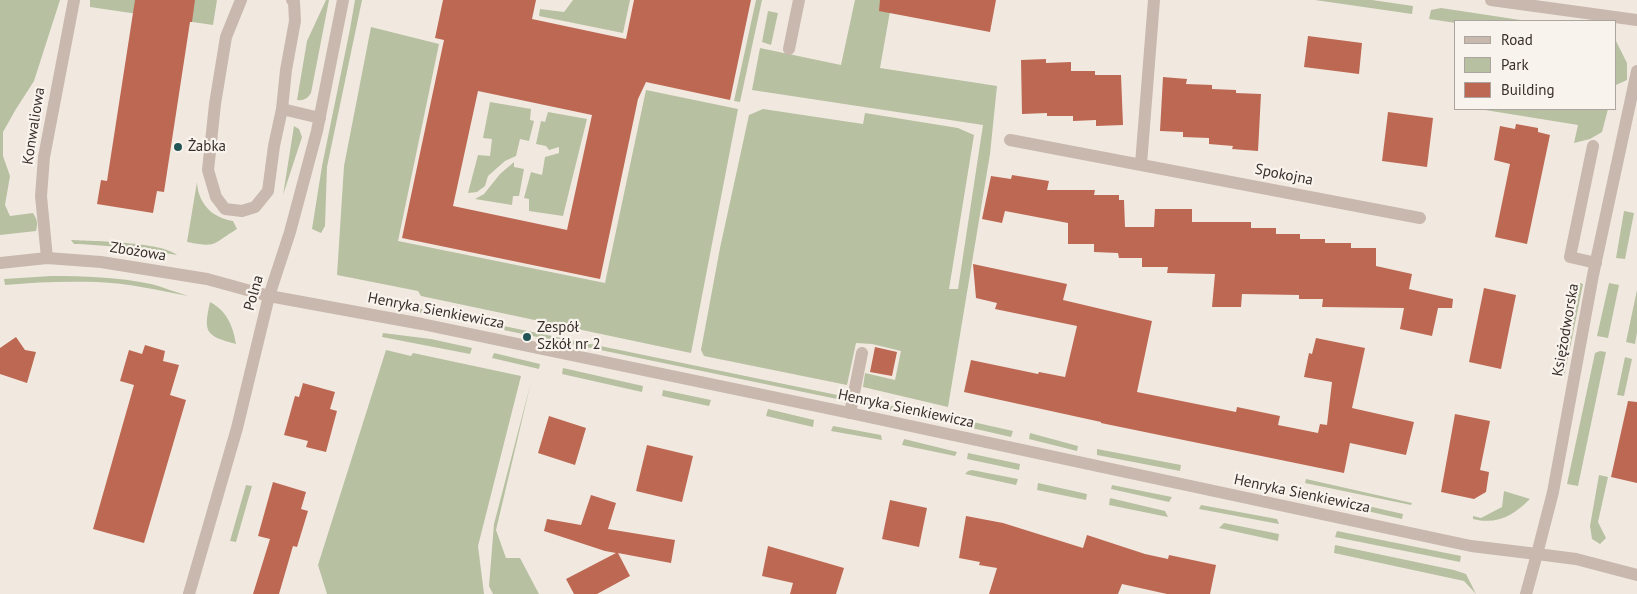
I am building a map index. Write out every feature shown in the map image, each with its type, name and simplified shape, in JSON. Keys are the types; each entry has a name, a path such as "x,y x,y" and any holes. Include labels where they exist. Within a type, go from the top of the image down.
{"street":[{"name":"Konwaliowa","path":"47,258 41,196 44,157 74,0"},
{"path":"241,0 226,37 215,104 208,170 216,197 225,209 242,211 255,207 268,191 295,21 294,2 292,0"},
{"name":"Polna","path":"189,594 237,428 269,296 290,232 320,118 343,0"},
{"path":"789,49 799,0"},
{"path":"1141,164 1154,0"},
{"path":"1491,0 1637,20"},
{"name":"Księżodworska","path":"1526,594 1553,492 1596,263 1637,71"},
{"path":"282,109 320,118"},
{"name":"Spokojna","path":"1010,140 1420,218"},
{"path":"1593,146 1570,257 1596,263"},
{"name":"Zbożowa","path":"0,263 47,258 101,262 206,279 269,296"},
{"name":"Henryka Sienkiewicza","path":"269,296 422,324 850,413 1471,546 1576,559 1637,575"},
{"path":"850,413 862,353"}],"green space":[{"path":"0,0 60,0 34,81 3,132 3,156 10,176 5,205 10,216 33,213 37,221 36,231 0,235"},
{"path":"90,0 217,0 213,25 90,7"},
{"path":"326,0 329,0 311,93 306,99 297,100 307,41"},
{"path":"355,0 362,0 327,167 325,226 321,233 312,229 322,166"},
{"path":"573,0 630,0 623,33 539,16 540,9 564,12"},
{"path":"756,0 762,0 740,102 734,101"},
{"path":"855,0 892,0 880,68 997,86 990,154 948,407 863,387 865,373 895,380 901,351 872,344 856,343 847,385 704,356 701,350 720,248 749,115 763,109 863,124 865,113 958,128 974,135 949,289 958,289 983,125 752,90 760,48 841,65"},
{"path":"1315,0 1372,0 1413,6 1412,14"},
{"path":"1441,8 1520,20 1454,20 1454,23 1429,19 1431,10"},
{"path":"768,11 778,13 771,45 762,42"},
{"path":"371,27 439,44 398,241 605,283 646,90 738,109 691,353 421,296 418,291 337,275 344,166"},
{"path":"1617,43 1627,63 1627,80 1617,85"},
{"path":"490,102 531,109 530,120 534,121 529,141 520,139 516,156 505,161 488,176 485,186 477,192 468,193 478,155 490,156 492,139 483,138"},
{"path":"1485,110 1608,110 1602,132 1590,139 1574,143 1578,125"},
{"path":"548,112 587,119 563,216 529,211 529,199 524,198 531,172 542,175 545,157 559,153 559,147 549,150 546,146 536,144 541,121 545,122"},
{"path":"294,126 299,129 302,137 283,195"},
{"path":"514,162 514,167 524,169 519,196 513,196 512,205 475,199 484,194 500,174"},
{"path":"197,182 203,203 219,217 233,221 237,229 214,243 204,245 187,242"},
{"path":"1624,211 1634,213 1625,259 1616,258"},
{"path":"71,240 157,247 177,255 133,248 74,244"},
{"path":"51,276 126,280 151,284 188,296 142,287 108,283 62,282 5,285 4,279"},
{"path":"1580,283 1583,284 1564,378 1563,370"},
{"path":"1609,283 1619,285 1608,338 1597,336"},
{"path":"1637,290 1637,332 1635,344 1626,342"},
{"path":"210,302 225,314 233,331 236,344 218,338 209,332 207,321"},
{"path":"402,305 842,396 842,400 402,309"},
{"path":"383,333 431,339 472,348 470,354 382,337"},
{"path":"386,350 411,356 413,353 521,376 478,546 484,594 327,594 318,565"},
{"path":"1600,351 1606,352 1578,486 1567,484 1595,353"},
{"path":"494,353 540,364 539,369 492,358"},
{"path":"1625,357 1632,359 1624,396 1617,395"},
{"path":"563,368 643,386 642,392 562,374"},
{"path":"531,382 496,530 506,558 520,558 539,594 493,594 489,586 494,524"},
{"path":"663,390 711,400 709,406 662,396"},
{"path":"868,401 943,417 943,421 867,406"},
{"path":"768,409 814,420 813,427 766,416"},
{"path":"964,420 1013,431 1011,437 963,426"},
{"path":"833,426 881,435 882,440 831,431"},
{"path":"1030,433 1078,446 1077,451 1029,439"},
{"path":"904,439 957,452 955,456 902,445"},
{"path":"1097,449 1181,465 1180,471 1097,455"},
{"path":"968,453 1020,464 1019,470 967,459"},
{"path":"972,470 1018,479 1016,485 965,474"},
{"path":"1599,475 1608,477 1598,522 1606,538 1600,544 1592,539 1590,526"},
{"path":"1306,479 1412,503 1411,505 1305,483"},
{"path":"1038,483 1087,494 1086,500 1037,490"},
{"path":"246,485 252,486 236,542 230,541"},
{"path":"1112,485 1172,497 1169,502 1111,489"},
{"path":"1504,491 1530,499 1504,518 1490,521 1473,519 1473,516 1481,518 1502,507"},
{"path":"1311,493 1403,514 1402,519 1310,498"},
{"path":"1110,498 1165,511 1168,517 1109,505"},
{"path":"1201,505 1277,519 1279,524 1199,509"},
{"path":"1224,523 1279,534 1278,541 1219,528"},
{"path":"1337,531 1461,556 1460,562 1335,537"},
{"path":"1335,545 1466,574 1476,594 1464,581 1334,553"}],"building":[{"path":"135,0 195,0 164,192 157,191 153,213 97,204 101,180 107,181"},
{"path":"443,0 536,0 532,19 626,39 634,0 751,0 730,100 646,82 638,99 600,279 402,238 444,40 435,38","holes":["478,91 592,115 567,230 453,206"]},
{"path":"880,0 996,0 990,32 879,11"},
{"path":"1308,36 1362,43 1359,74 1304,67"},
{"path":"1046,59 1046,63 1071,62 1071,71 1095,71 1095,75 1121,75 1123,125 1096,126 1096,120 1073,121 1073,116 1047,116 1047,113 1022,114 1021,60"},
{"path":"1163,77 1187,79 1186,84 1212,85 1212,89 1236,90 1236,93 1261,94 1258,151 1232,149 1233,146 1209,144 1209,138 1183,137 1183,132 1160,131"},
{"path":"1388,112 1433,118 1427,167 1382,161"},
{"path":"1516,124 1538,128 1538,132 1550,135 1527,244 1495,237 1510,164 1494,160 1500,126 1515,129"},
{"path":"1012,175 1049,181 1047,190 1095,190 1094,195 1119,195 1119,200 1124,200 1125,227 1154,227 1155,209 1192,209 1192,222 1251,222 1251,228 1276,228 1276,234 1300,234 1300,239 1325,239 1325,243 1351,243 1351,248 1376,248 1376,266 1412,274 1409,289 1453,299 1452,308 1438,308 1432,336 1400,329 1404,308 1322,307 1323,299 1299,299 1299,295 1242,294 1241,307 1212,307 1215,274 1167,273 1168,267 1142,267 1142,258 1119,258 1118,253 1094,252 1094,244 1068,244 1068,223 1005,211 1002,223 982,219 991,176 1011,179"},
{"path":"973,264 1067,284 1063,300 1152,321 1137,392 1236,412 1237,407 1280,416 1278,425 1318,433 1320,424 1327,425 1332,382 1304,377 1309,353 1312,354 1316,338 1365,348 1352,408 1414,422 1406,455 1350,443 1344,473 1101,423 964,392 971,360 1038,374 1039,372 1065,377 1077,326 995,309 997,303 976,298"},
{"path":"1484,288 1516,295 1501,369 1469,362"},
{"path":"16,337 25,350 36,352 27,383 0,374 0,348"},
{"path":"145,345 165,351 163,361 179,365 170,395 186,400 144,543 93,529 134,385 120,381 129,350 142,354"},
{"path":"875,347 897,352 892,376 870,372"},
{"path":"303,383 335,392 330,409 337,411 326,452 306,447 308,441 284,435 295,396 299,397"},
{"path":"1628,401 1637,402 1637,483 1611,477"},
{"path":"1455,414 1490,421 1480,470 1489,472 1486,492 1474,499 1441,492"},
{"path":"549,416 586,428 575,465 538,453"},
{"path":"647,445 693,456 682,502 636,491"},
{"path":"273,482 306,492 301,509 308,511 297,547 293,546 279,594 253,594 270,539 258,536"},
{"path":"591,495 616,503 608,529 675,540 671,563 618,553 630,576 597,594 574,594 566,579 616,553 544,531 547,519 581,525"},
{"path":"890,500 927,508 919,547 882,539"},
{"path":"966,516 1003,523 1083,548 1087,535 1145,554 1168,559 1169,555 1216,565 1210,594 1167,594 1122,584 1118,594 989,594 997,568 979,565 980,562 959,558"},
{"path":"768,546 844,568 836,594 790,594 793,583 762,576"}],"place":[{"name":"Żabka","path":"178,147"},
{"name":"Zespół Szkół nr 2","path":"527,337"}]}
